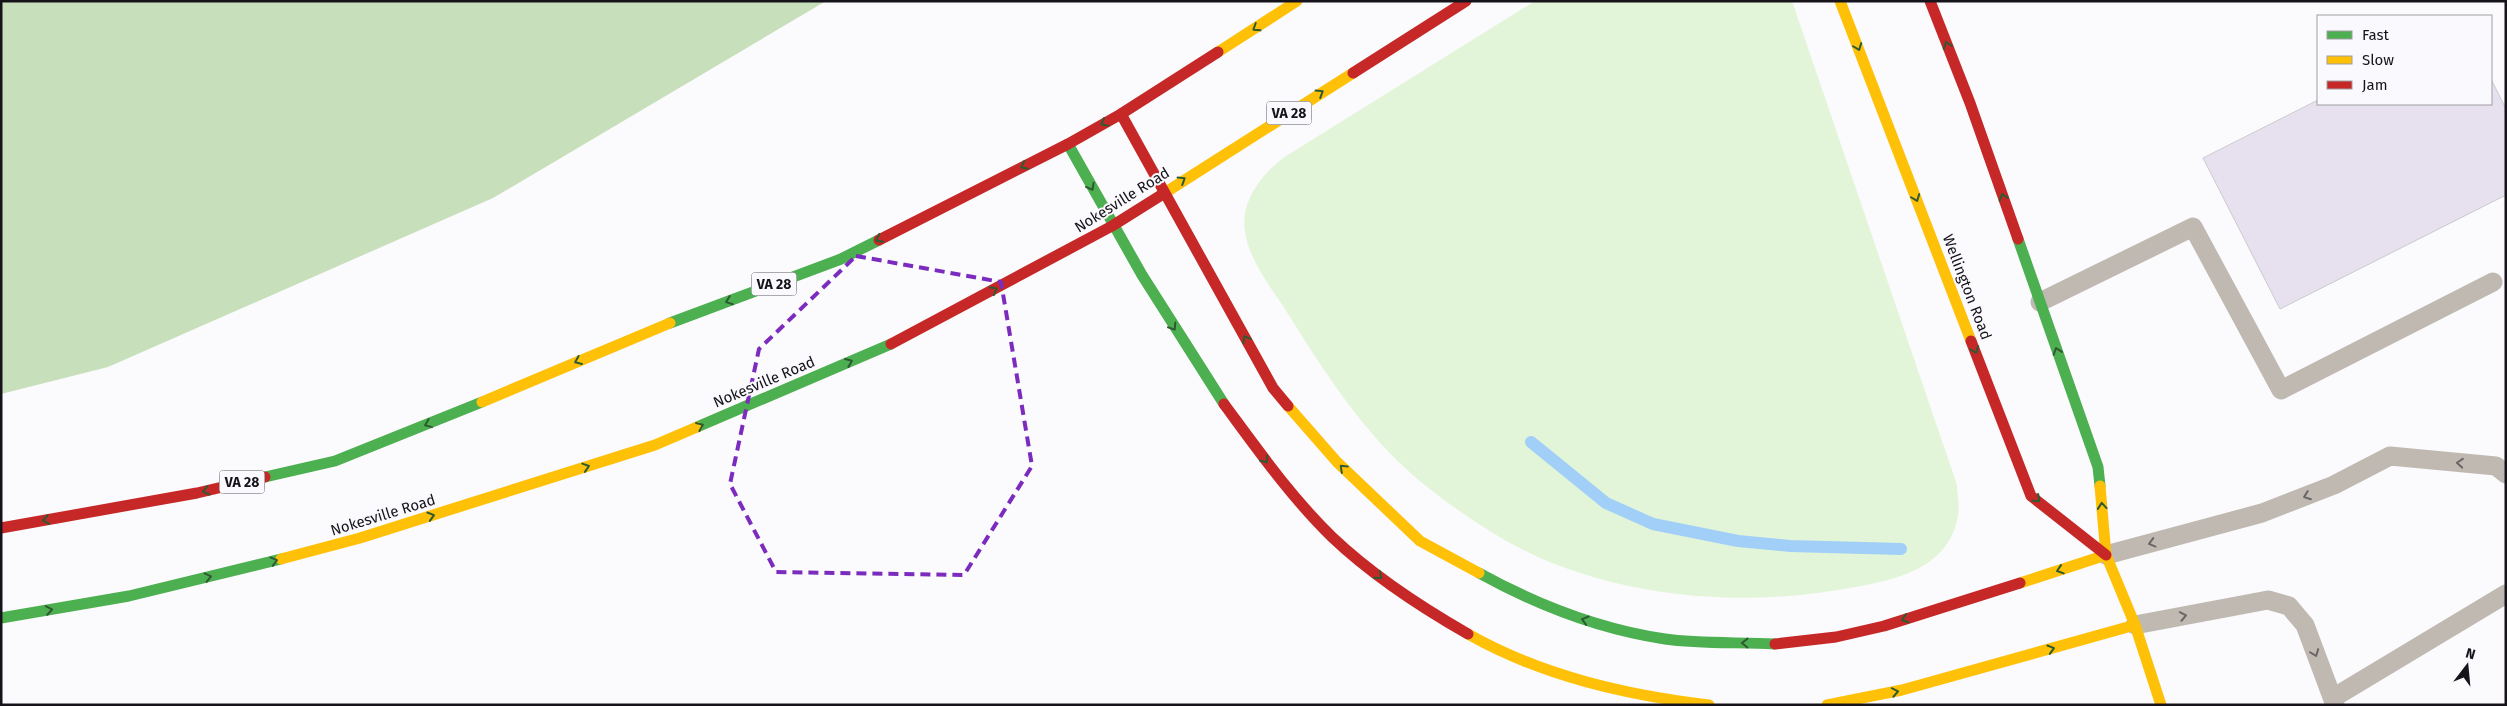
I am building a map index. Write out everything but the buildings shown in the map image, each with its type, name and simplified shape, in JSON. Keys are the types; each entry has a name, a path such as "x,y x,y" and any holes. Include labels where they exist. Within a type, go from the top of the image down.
{"main road":[{"name":"VA 28","path":"1,528 197,493 335,461 473,406 665,325 841,259 1068,144 1121,114 1297,1"},
{"name":"Nokesville Road","path":"1,618 129,596 227,573 360,538 655,445 901,340 1112,226 1466,1"},
{"name":"Wellington Road","path":"1840,1 2031,496 2106,555"},
{"name":"Wellington Road","path":"1930,1 1970,103 2098,467 2106,555 2135,625 2161,705"},
{"path":"1121,114 1273,388 1337,462 1420,541 1509,590 1567,615 1612,628 1666,639 1782,644 1836,637 1884,626 2106,555"},
{"path":"1068,144 1112,226 1187,349 1272,469 1349,552 1388,584 1446,623 1486,645 1548,670 1646,696 1709,705"},
{"path":"1827,705 1902,690 2135,625"}],"lane":[{"path":"2040,302 2193,227 2281,390 2493,282"},
{"path":"2106,555 2262,514 2334,485 2390,456 2496,466 2506,474"},
{"path":"2135,625 2268,600 2289,606 2305,624 2334,702 2506,594"}],"highlighted area":[{"path":"856,256 1001,282 1032,466 964,575 776,572 730,484 759,349"}],"green space":[{"path":"1,1 826,1 493,198 108,367 1,394"},
{"path":"1535,1 1792,1 1957,485 1959,512 1953,533 1933,559 1920,568 1889,580 1818,593 1780,597 1741,598 1664,592 1589,576 1552,563 1517,547 1452,505 1421,482 1400,463 1363,423 1346,401 1255,263 1245,232 1244,221 1249,200 1260,181 1283,158"}],"waterway":[{"path":"1531,442 1606,503 1653,524 1738,541 1790,546 1901,549"}],"traffic: fast":[{"path":"1068,144 1142,275 1224,404"},
{"path":"2018,239 2098,467 2100,486"},
{"path":"670,323 841,259 879,240"},
{"path":"697,427 891,344"},
{"path":"265,477 335,461 482,402"},
{"path":"1,618 129,596 281,559"},
{"path":"1479,573 1501,585 1569,614 1640,635 1678,641 1775,644"}],"traffic: slow":[{"path":"1218,52 1297,1"},
{"path":"1840,1 1971,341"},
{"path":"1163,194 1353,73"},
{"path":"482,402 670,323"},
{"path":"1288,406 1337,462 1420,541 1479,573"},
{"path":"281,559 360,538 655,445 697,427"},
{"path":"2100,486 2106,555 2135,625 2161,705"},
{"path":"2020,583 2106,555"},
{"path":"1827,705 1902,690 2135,625"},
{"path":"1468,634 1496,649 1525,661 1585,682 1647,696 1709,705"}],"traffic: jam":[{"path":"1353,73 1466,1"},
{"path":"1930,1 1970,103 2018,239"},
{"path":"879,240 1068,144 1121,114 1218,52"},
{"path":"1121,114 1273,388 1288,406"},
{"path":"891,344 1112,226 1163,194"},
{"path":"1971,341 2031,496 2106,555"},
{"path":"1224,404 1262,456 1317,522 1332,537 1397,590 1468,634"},
{"path":"1,528 197,493 265,477"},
{"path":"1775,644 1836,637 1884,626 2020,583"}]}
